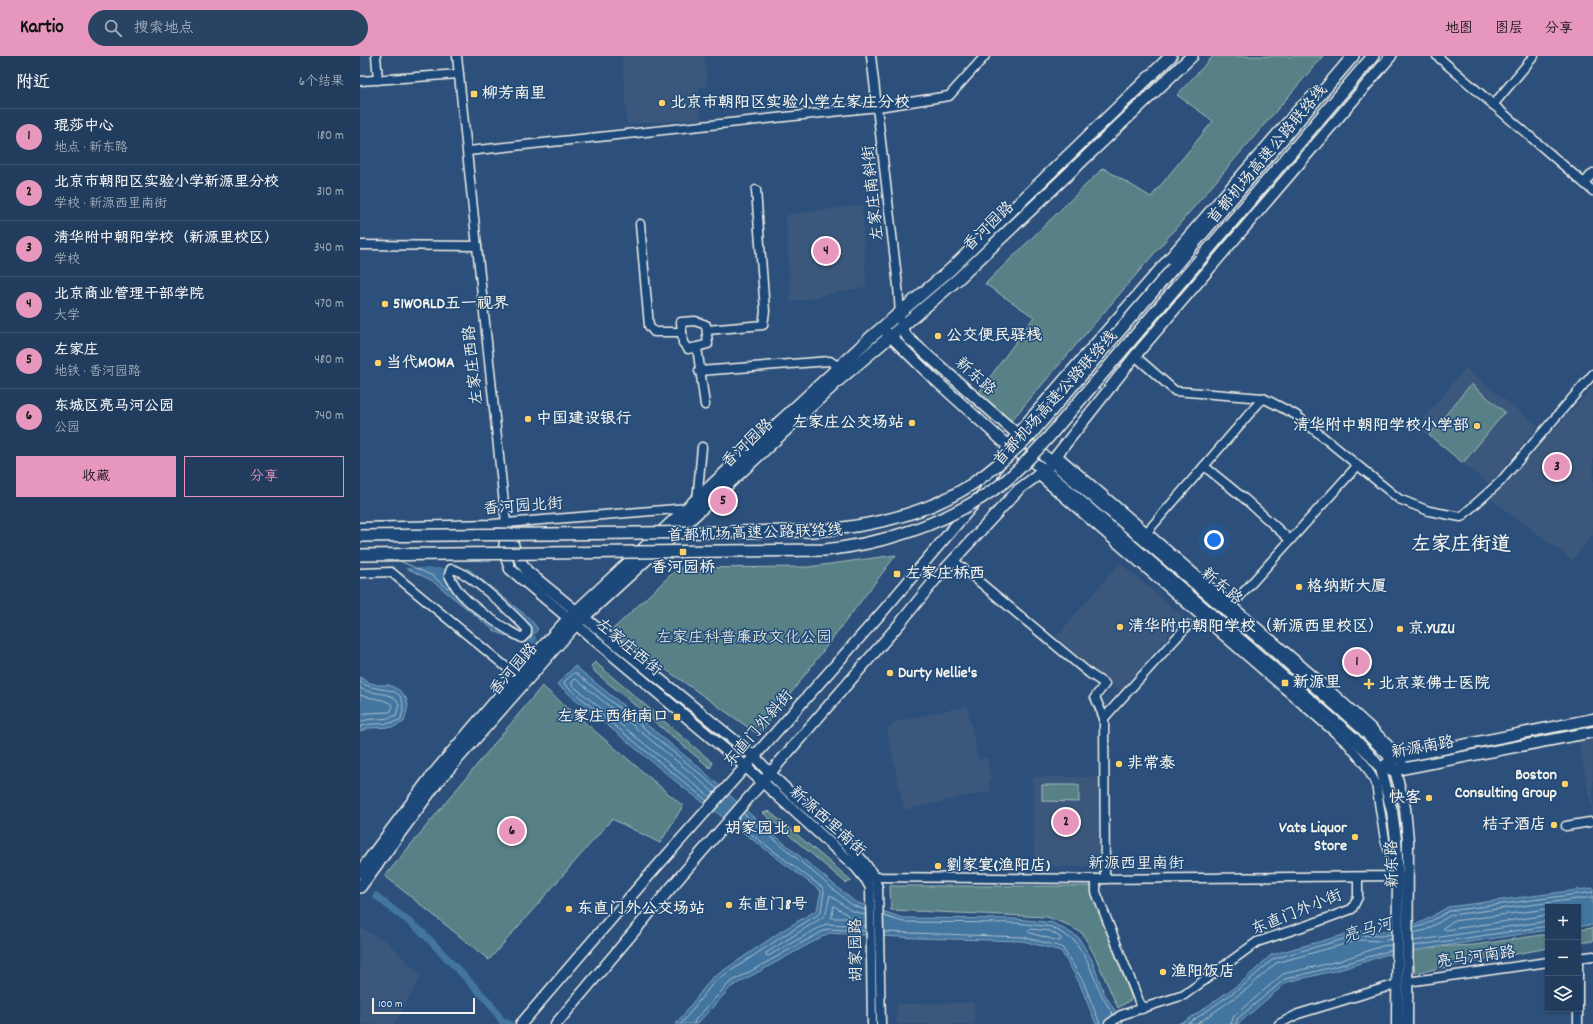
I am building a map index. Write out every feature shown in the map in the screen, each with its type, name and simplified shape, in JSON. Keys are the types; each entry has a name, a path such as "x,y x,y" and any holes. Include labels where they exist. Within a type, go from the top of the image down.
{"highway":[{"name":"香河园路","path":"360,872 431,777 520,673 688,508 900,311 950,270 1171,56"},
{"name":"香河园路","path":"576,617 711,500 840,379 958,279 1192,56"},
{"name":"首都机场高速公路联络线","path":"360,555 762,552 825,550 853,547 905,534 966,506 999,486 1024,464 1047,439 1373,56"},
{"name":"首都机场高速公路联络线","path":"360,536 813,531 846,529 872,523 907,514 938,502 971,485 1017,449 1032,434 1350,60"},
{"name":"香河园路","path":"360,887 437,782 534,672 562,633"}],"main road":[{"path":"557,1023 953,560 1019,489 1041,472 1054,458 1135,356 1391,56"},
{"name":"东直门外斜街","path":"521,1024 755,757 984,492 1008,446 1017,434 1299,109 1350,60"},
{"name":"新东路","path":"882,328 933,378 1008,446 1041,472 1352,736 1380,769 1392,811 1396,840 1398,876 1408,963 1407,1024"},
{"name":"新东路","path":"901,328 908,338 1017,434 1054,458 1378,743 1397,758 1400,769 1408,840 1403,913 1397,964 1397,1024"},
{"name":"左家庄西路","path":"506,523 517,556 527,571 576,617"},
{"name":"左家庄西街","path":"576,617 755,757 769,774"},
{"name":"左家庄西街","path":"576,617 762,782"},
{"name":"新源南路","path":"1380,769 1397,758 1593,719"},
{"name":"新源南路","path":"1380,769 1400,769 1593,732"},
{"name":"新源西里南街","path":"769,774 852,849 869,867 872,883"},
{"name":"新源西里南街","path":"762,782 872,883"}],"street":[{"path":"376,56 378,80"},
{"name":"左家庄西路","path":"457,56 506,523"},
{"name":"左家庄南斜街","path":"872,56 901,328"},
{"path":"468,151 878,107 949,96 985,56"},
{"path":"1437,56 1593,191"},
{"path":"1493,105 1534,56"},
{"path":"360,81 459,74"},
{"path":"1584,183 1593,173"},
{"path":"707,330 763,326 765,311 756,190"},
{"path":"640,224 649,326 654,332 682,332"},
{"path":"360,245 477,246"},
{"path":"695,321 706,325 707,330 708,344 688,349 683,343 681,322 695,321"},
{"path":"697,347 704,405"},
{"path":"1135,356 1175,391 1263,398 1296,415 1399,499 1429,511 1461,517 1500,482 1593,374"},
{"path":"700,371 830,361 839,367"},
{"path":"1147,532 1263,398"},
{"path":"697,501 702,447"},
{"path":"1054,458 1147,532 1321,682 1374,730 1397,758"},
{"path":"1230,604 1355,464"},
{"path":"1204,466 1246,500 1289,539"},
{"path":"1041,472 1348,744 1366,766 1376,784 1385,840 1398,876"},
{"name":"香河园北街","path":"360,527 506,523 688,508"},
{"path":"953,560 1090,674 1105,684 1095,697 1104,718 1105,879"},
{"path":"451,569 456,569 473,581 512,613 527,629 527,634 522,638 487,615 460,593 448,575 451,569"},
{"path":"360,573 390,572 520,673"},
{"path":"1104,718 1188,625"},
{"path":"1566,826 1590,822"},
{"name":"新源西里南街","path":"872,883 1398,876"},
{"name":"东直门外小街","path":"1109,1024 1121,1015 1184,995 1256,942 1352,909 1358,897 1358,877"},
{"path":"1096,879 1096,892 1142,1009"},
{"name":"胡家园路","path":"872,883 870,943 872,1024"},
{"name":"胡家园路","path":"872,883 879,943 881,1024"},
{"path":"1581,958 1593,956"},
{"name":"亮马河南路","path":"1407,982 1545,962"},
{"path":"1578,976 1578,1024"},
{"path":"1279,1024 1298,1014 1397,984"}],"shaded area":[{"name":"北京市朝阳区实验小学左家庄分校","path":"622,56 705,56 707,86 699,87 700,119 627,124"},
{"path":"862,205 866,287 791,302 786,215"},
{"name":"清华附中朝阳学校小学部","path":"1465,368 1538,426 1490,485 1417,427"},
{"path":"1593,387 1593,535 1572,560 1491,499"},
{"name":"清华附中朝阳学校（新源西里校区）","path":"1120,563 1184,617 1120,691 1056,637"},
{"path":"967,706 978,759 987,758 991,780 988,781 991,791 904,810 887,729 894,722"},
{"path":"1593,737 1593,814 1578,740"},
{"path":"1033,777 1098,777 1099,866 1034,867"},
{"path":"360,928 387,942 421,976 394,1024 360,1024"},
{"path":"974,1003 974,1024 897,1024 897,1004"}],"green space":[{"path":"1213,56 1323,56 1011,421 979,392 1034,317 985,284 1103,168 1151,197 1213,121 1177,95"},
{"path":"1471,384 1505,412 1463,463 1429,435"},
{"name":"左家庄科普廉政文化公园","path":"896,555 759,735 611,631 678,568 808,567"},
{"path":"595,662 713,763 710,768 595,672 591,666"},
{"path":"542,686 683,806 660,843 612,819 489,960 385,876"},
{"path":"1042,785 1079,785 1079,802 1042,801"},
{"path":"769,811 852,881 846,883 763,813"},
{"path":"890,886 1091,886 1103,923 1132,999 1118,1008 1094,954 1082,933 1066,924 1047,917 891,910"},
{"path":"1593,928 1593,941 1581,943 1581,930"},
{"path":"1545,934 1545,949 1415,973 1412,948 1474,945"}],"water":[{"path":"360,546 466,567 529,618 538,629 525,645 495,631 431,580","holes":["451,569 456,569 527,629 522,638 460,593"]},
{"path":"575,666 701,769 761,824 855,902 903,918 1017,919 1053,923 1078,937 1091,958 1104,993 1123,1024 1096,1024 1079,982 1061,951 1023,941 918,938 829,933 731,987 697,1024 676,1024 711,979 780,932 817,910 821,891 684,788 557,684"},
{"path":"360,677 367,682 378,685 389,685 399,690 406,698 408,705 404,722 393,727 368,728 360,732"},
{"name":"亮马河","path":"1593,888 1593,925 1581,926 1581,904 1545,904 1545,930 1385,955 1342,969 1287,982 1238,1024 1177,1024 1186,1021 1242,982 1271,955 1358,931 1382,932 1422,922 1448,907"}],"pier":[{"path":"360,544 396,544 470,568 401,568 382,560 360,560"}],"waterway":[{"path":"520,640 533,640 528,628"},
{"path":"376,896 422,932 489,1002 502,1021 510,1024"}],"place":[{"name":"柳芳南里","path":"474,94"},
{"name":"北京市朝阳区实验小学左家庄分校","path":"662,103"},
{"name":"北京商业管理干部学院","path":"826,251"},
{"name":"51WORLD五一视界","path":"385,304"},
{"name":"公交便民驿栈","path":"938,336"},
{"name":"当代MOMA","path":"378,363"},
{"name":"中国建设银行","path":"528,419"},
{"name":"左家庄公交场站","path":"912,423"},
{"name":"清华附中朝阳学校小学部","path":"1477,426"},
{"name":"清华附中朝阳学校（新源里校区）","path":"1557,467"},
{"name":"左家庄","path":"723,501"},
{"name":"香河园桥","path":"683,552"},
{"name":"左家庄桥西","path":"897,574"},
{"name":"格纳斯大厦","path":"1299,587"},
{"name":"清华附中朝阳学校（新源西里校区）","path":"1120,627"},
{"name":"京.YUZU","path":"1400,629"},
{"name":"琨莎中心","path":"1357,662"},
{"name":"Durty Nellie's","path":"890,673"},
{"name":"新源里","path":"1285,683"},
{"name":"北京莱佛士医院","path":"1369,684"},
{"name":"左家庄西街南口","path":"677,717"},
{"name":"非常泰","path":"1119,764"},
{"name":"Boston Consulting Group","path":"1565,784"},
{"name":"快客","path":"1429,798"},
{"name":"北京市朝阳区实验小学新源里分校","path":"1066,822"},
{"name":"桔子酒店","path":"1554,825"},
{"name":"胡家园北","path":"797,829"},
{"name":"东城区亮马河公园","path":"512,831"},
{"name":"Vats Liquor Store","path":"1355,837"},
{"name":"劉家宴(渔阳店)","path":"938,866"},
{"name":"东直门8号","path":"729,905"},
{"name":"东直门外公交场站","path":"569,909"},
{"name":"渔阳饭店","path":"1163,972"}],"district":[{"name":"左家庄街道","path":"1461,546"}]}
